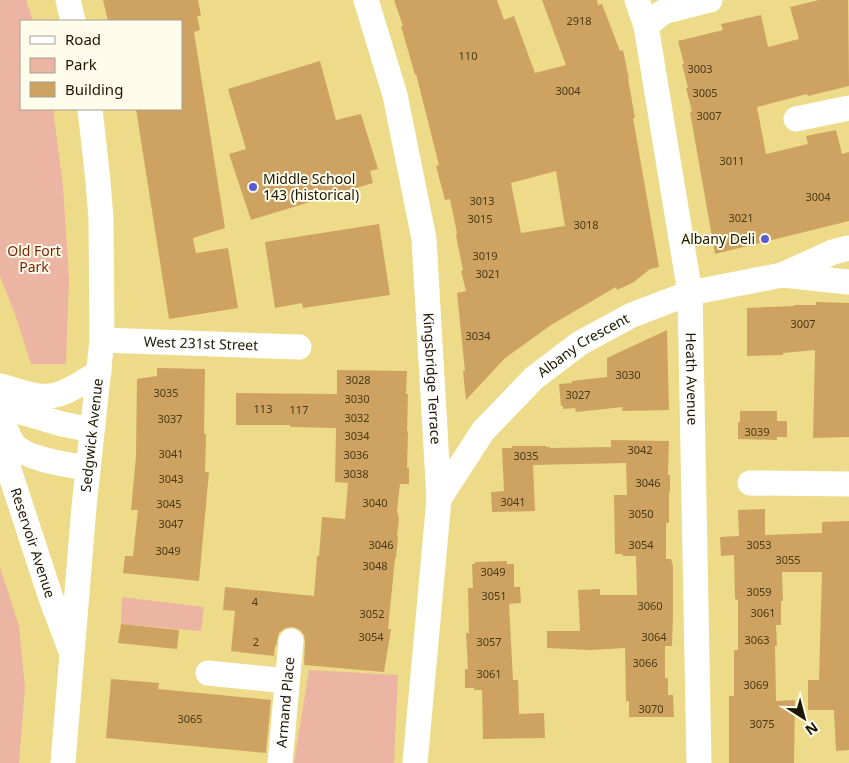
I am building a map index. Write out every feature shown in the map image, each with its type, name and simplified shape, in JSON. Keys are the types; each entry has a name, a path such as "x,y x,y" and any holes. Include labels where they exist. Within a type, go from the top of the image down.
{"street":[{"path":"68,0 73,20"},
{"name":"Kingsbridge Terrace","path":"366,0 395,95 424,239 439,499 415,763"},
{"name":"Heath Avenue","path":"637,0 646,26 690,293 699,763"},
{"path":"646,26 663,12 710,0"},
{"path":"796,119 849,108"},
{"name":"Sedgwick Avenue","path":"68,762 71,652 102,340 101,219 90,110"},
{"name":"Albany Crescent","path":"439,499 483,431 534,378 580,343 632,315 690,293 782,275 833,252 849,248"},
{"name":"Albany Crescent","path":"782,275 849,282"},
{"name":"West 231st Street","path":"102,340 299,347"},
{"path":"0,386 38,396 49,396 70,389 99,372"},
{"path":"0,406 62,424 92,430"},
{"name":"Reservoir Avenue","path":"3,422 15,446 26,454 59,464 88,468"},
{"name":"Reservoir Avenue","path":"3,422 9,470 51,598 71,652"},
{"path":"750,483 849,484"},
{"name":"Armand Place","path":"280,763 291,641"},
{"path":"208,673 287,681"}],"green space":[{"name":"Old Fort Park","path":"0,0 26,0 33,20 20,20 20,110 53,110 63,186 69,279 66,364 31,364 15,314 0,276"},
{"path":"0,567 19,626 25,688 19,763 0,763"},
{"path":"122,597 204,607 201,631 121,624"},
{"path":"309,670 398,675 394,763 294,763"}],"building":[{"path":"103,0 198,0 201,16 197,16 200,30 194,32 225,228 193,238 196,253 228,248 238,308 169,319 136,110 182,110 182,20 108,20"},
{"path":"394,0 497,0 504,20 514,16 535,73 566,65 542,0 597,0 598,5 602,4 620,51 623,50 629,79 635,118 633,118 659,267 650,269 634,282 617,290 616,287 551,325 504,359 466,400 457,293 466,291 461,271 463,270 457,233 450,199 445,200 436,166 439,165 416,74 401,26 403,26","holes":["556,171 565,226 521,233 511,183"]},
{"path":"819,0 848,0 849,86 808,96 807,94 757,107 766,154 808,144 806,136 836,130 842,154 849,152 849,221 715,254 690,112 692,111 682,64 684,64 678,41 723,30 721,24 761,15 768,47 799,39 790,7"},
{"path":"320,61 336,120 361,114 378,169 370,171 373,183 251,220 229,154 246,149 228,89"},
{"path":"379,224 390,295 303,308 302,303 275,308 265,242"},
{"path":"816,302 849,303 849,437 813,438 815,350 783,353 783,355 747,356 747,308 816,305"},
{"path":"667,330 669,410 622,411 623,407 576,412 575,408 563,409 563,406 561,406 559,384 607,377 607,358"},
{"path":"157,368 205,369 205,472 209,472 199,581 123,573 125,556 133,556 138,510 131,510 136,456 137,379 157,376"},
{"path":"337,370 407,371 407,468 409,468 409,484 400,484 397,511 399,519 398,536 388,629 391,629 384,672 304,665 304,635 300,630 293,627 285,628 279,633 274,656 231,651 235,611 223,610 225,587 314,596 322,517 345,519 348,483 335,482 336,428 290,427 290,425 236,425 236,393 337,394"},
{"path":"740,411 777,411 777,421 787,421 787,437 777,437 777,440 738,439"},
{"path":"611,440 669,441 668,475 670,475 670,492 669,523 666,523 666,559 671,559 673,566 673,617 672,646 665,646 665,678 668,678 668,695 673,695 674,717 629,717 629,701 626,701 625,648 591,650 547,648 547,631 580,631 578,590 600,589 600,595 637,595 636,556 615,554 614,495 627,495 626,463 533,465 535,511 492,512 491,492 504,491 502,448 512,448 512,446 546,446 550,448 611,447"},
{"path":"765,509 765,535 822,533 822,522 849,521 849,750 836,751 834,710 808,710 808,680 819,680 822,572 782,572 783,601 781,601 781,625 776,625 777,646 775,646 776,701 795,700 794,763 729,763 729,696 734,696 734,650 738,650 738,600 735,599 734,555 721,556 720,537 739,536 738,510"},
{"path":"507,561 507,564 514,564 514,587 520,587 521,603 509,604 513,680 518,680 519,714 544,713 545,738 483,739 482,690 465,688 465,669 468,669 466,633 469,633 468,588 473,588 472,564 475,564 475,562"},
{"path":"121,624 179,630 177,649 118,643"},
{"path":"111,679 159,683 158,689 271,700 266,753 106,738"}],"place":[{"name":"Middle School 143 (historical)","path":"253,187"},
{"name":"Albany Deli","path":"765,239"}]}
